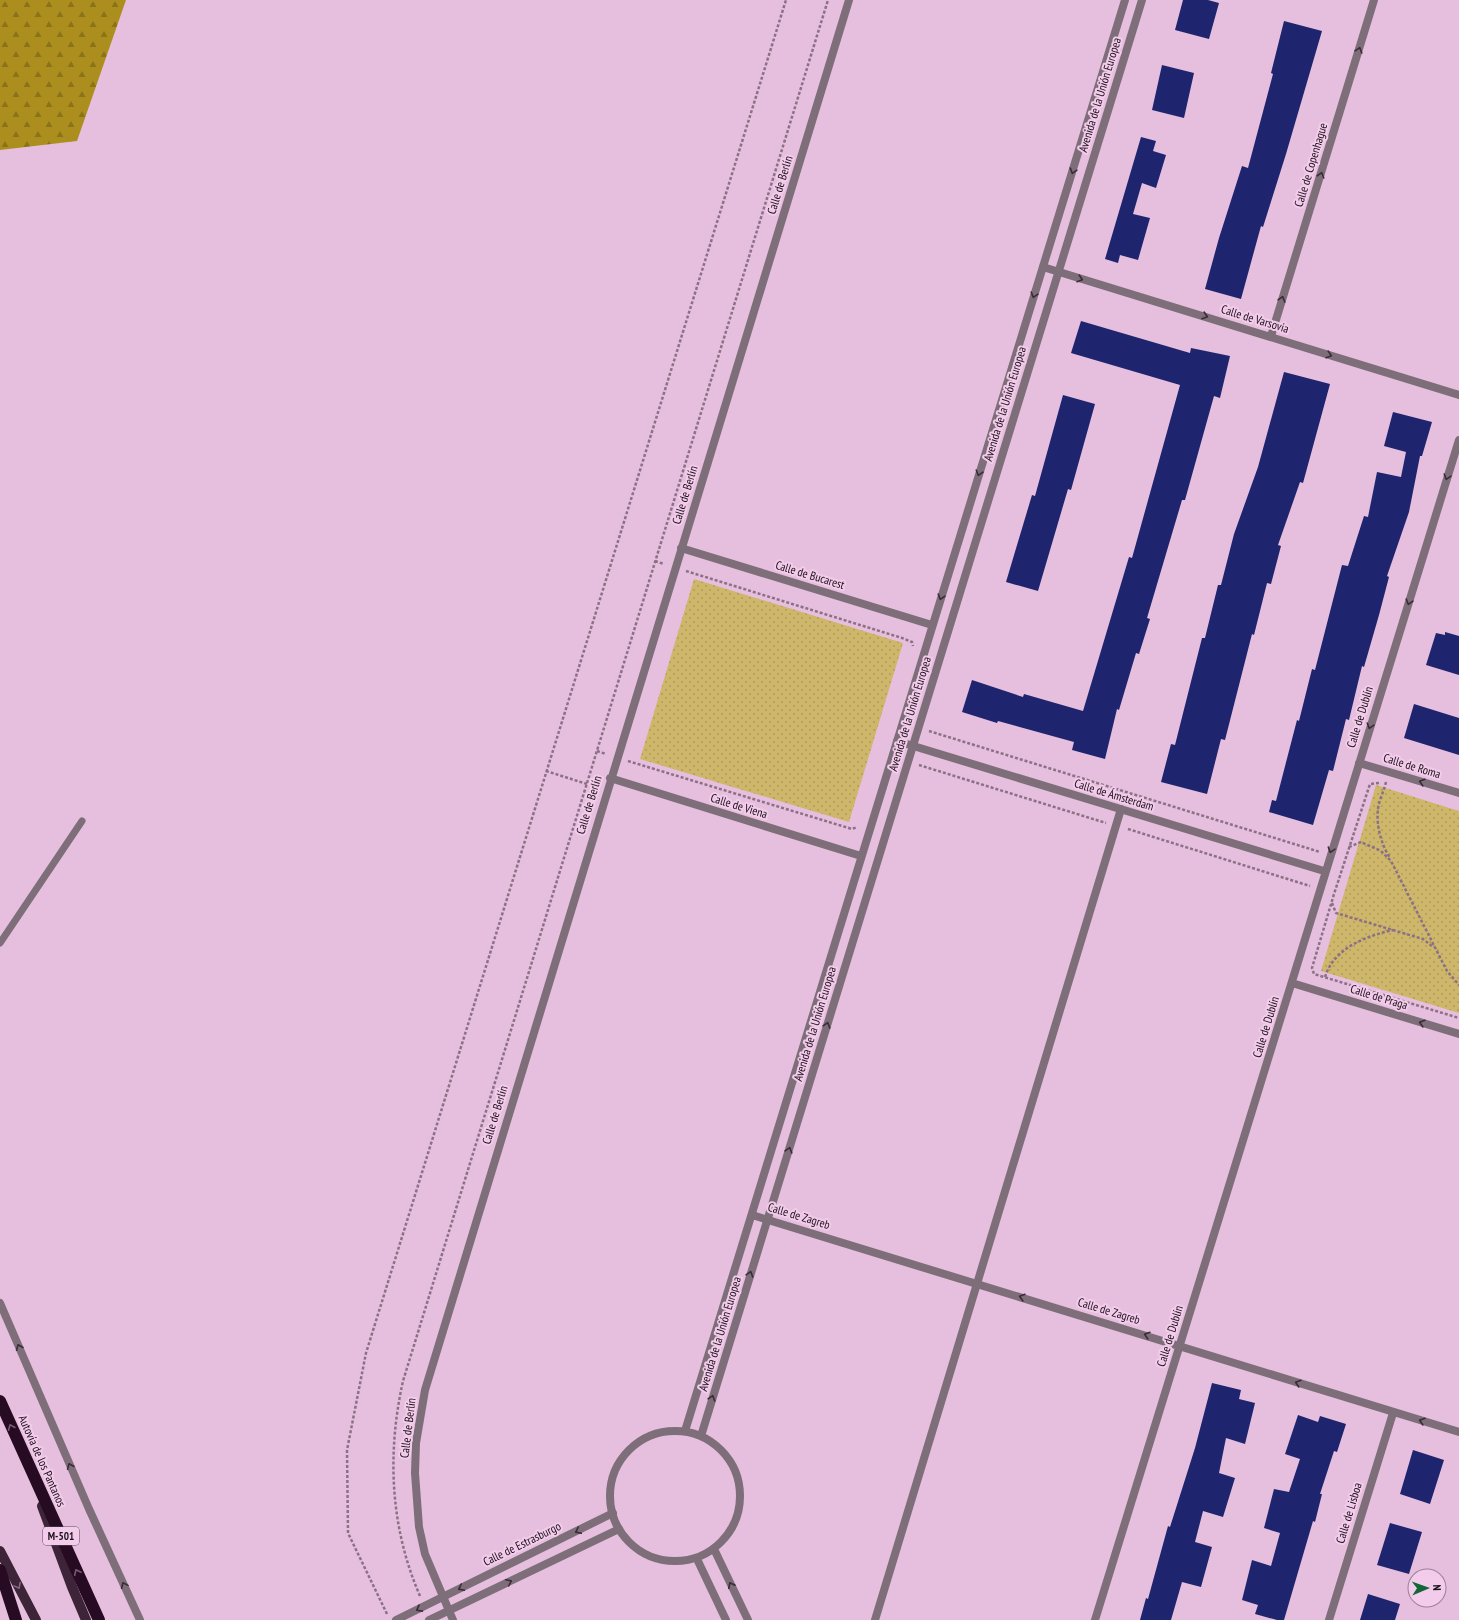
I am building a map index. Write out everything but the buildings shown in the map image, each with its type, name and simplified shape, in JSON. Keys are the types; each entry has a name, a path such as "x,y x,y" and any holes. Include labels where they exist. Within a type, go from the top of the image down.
{"highway":[{"name":"Autovía de los Pantanos","path":"0,1401 22,1453 99,1620"},
{"path":"0,1570 16,1620"}],"main road":[{"path":"22,1453 72,1587 86,1620"},
{"path":"0,1552 36,1620"}],"street":[{"name":"Calle de Berlín","path":"453,1620 425,1554 417,1500 416,1443 425,1390 616,757 849,0"},
{"name":"Avenida de la Unión Europea","path":"685,1431 1125,0"},
{"name":"Avenida de la Unión Europea","path":"701,1436 1142,0"},
{"name":"Calle de Copenhague","path":"1271,336 1374,0"},
{"name":"Calle de Varsovia","path":"1043,267 1459,395"},
{"name":"Calle de Dublín","path":"1095,1620 1292,983 1324,871 1459,440"},
{"name":"Calle de Bucarest","path":"681,548 932,625"},
{"name":"Calle de Ámsterdam","path":"897,741 1324,871"},
{"name":"Calle de Roma","path":"1359,763 1459,793"},
{"name":"Calle de Viena","path":"610,778 861,856"},
{"path":"875,1620 1121,809"},
{"name":"Calle de Praga","path":"1292,983 1459,1034"},
{"name":"Calle de Zagreb","path":"752,1215 1393,1413 1459,1432"},
{"path":"0,1303 89,1509 140,1620"},
{"name":"Calle de Lisboa","path":"1329,1620 1393,1413"},
{"path":"676,1430 701,1436 717,1445 727,1456 732,1462 740,1482 741,1503 735,1524 723,1542 706,1555 697,1559 686,1561 664,1561 644,1554 627,1541 619,1529 610,1502 611,1480 620,1460 635,1444 655,1433 676,1430"},
{"name":"Calle de Estrasburgo","path":"396,1620 613,1513"},
{"path":"429,1620 619,1529"},
{"path":"714,1549 748,1620"},
{"path":"697,1559 726,1620"}],"lane":[{"path":"0,943 82,821"}],"path":[{"path":"390,1620 348,1533 347,1450 366,1353 786,0"},
{"path":"424,1606 416,1588 402,1542 395,1505 392,1462 396,1412 403,1381 828,0"},
{"path":"655,561 902,638 912,642 913,647"},
{"path":"918,727 1330,855 1346,858"},
{"path":"597,751 852,830 857,828 859,821"},
{"path":"1382,770 1379,780 1386,782 1378,808 1378,824 1385,850 1392,861 1447,971 1459,985"},
{"path":"546,771 587,784"},
{"path":"1370,784 1312,968 1314,974 1459,1018"},
{"path":"1334,842 1349,847 1361,842 1381,851 1392,861"},
{"path":"1317,897 1332,902"},
{"path":"1332,902 1336,913 1424,939 1435,949"},
{"path":"1314,990 1317,978 1324,980 1332,961 1342,952 1371,935 1393,930"}],"shaded area":[{"path":"694,579 903,643 849,822 640,759"},
{"path":"1376,785 1459,811 1459,1013 1321,971"}],"green space":[{"path":"0,0 126,0 77,141 0,150"}]}
